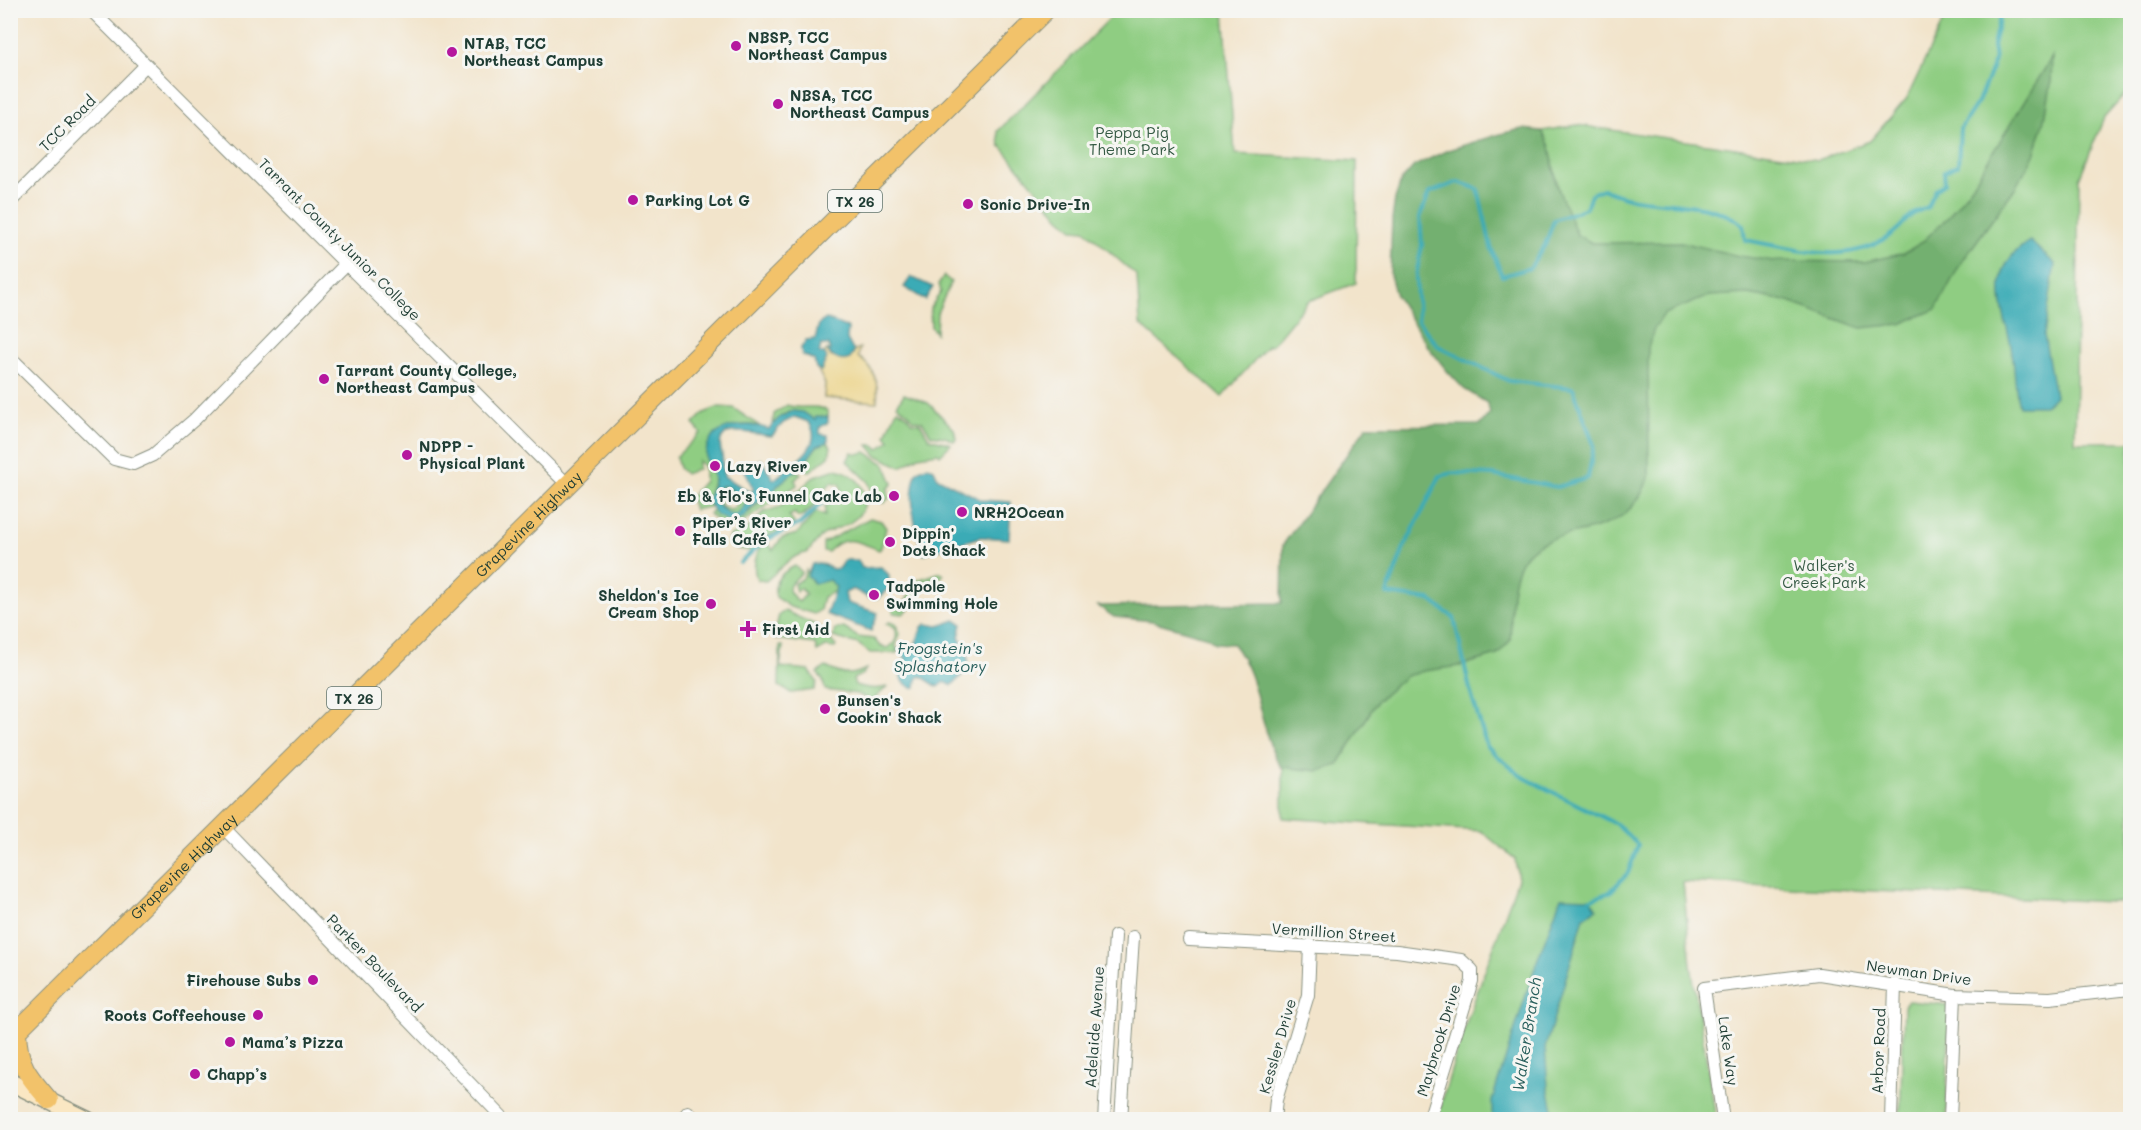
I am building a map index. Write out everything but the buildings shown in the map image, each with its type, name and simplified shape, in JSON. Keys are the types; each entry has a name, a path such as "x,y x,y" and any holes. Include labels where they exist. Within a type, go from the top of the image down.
{"main road":[{"name":"Grapevine Highway","path":"14,1035 1046,10"},
{"path":"14,1035 18,1055 27,1076 49,1100"}],"street":[{"name":"Tarrant County Junior College","path":"91,10 569,486"},
{"name":"TCC Road","path":"10,202 146,65"},
{"path":"10,357 114,459 134,464 153,455 195,419 345,265"},
{"name":"Parker Boulevard","path":"223,827 505,1119"},
{"name":"Adelaide Avenue","path":"1104,1119 1115,936"},
{"path":"1121,1119 1133,937"},
{"name":"Vermillion Street","path":"1189,940 1310,945 1438,956 1461,960 1472,970"},
{"name":"Kessler Drive","path":"1274,1119 1276,1100 1308,995 1310,945"},
{"name":"Maybrook Drive","path":"1429,1119 1469,992 1472,970"},
{"name":"Newman Drive","path":"1704,988 1819,974 1955,995 2050,998 2130,989"},
{"name":"Arbor Road","path":"1891,1119 1895,984"},
{"name":"Lake Way","path":"1704,988 1723,1119"},
{"path":"1950,1119 1955,995"},
{"path":"10,1082 88,1119"}],"green space":[{"name":"Peppa Pig Theme Park","path":"1118,10 1224,11 1235,154 1357,161 1356,283 1308,301 1271,346 1268,345 1222,397 1140,324 1137,276 1085,230 1073,229 1060,218 1000,145 998,131"},
{"name":"Walker's Creek Park","path":"1948,11 2130,11 2130,89 2104,118 2079,179 2075,442 2130,442 2130,903 1683,882 1691,965 1716,1119 1437,1119 1460,1040 1518,879 1515,859 1481,831 1283,818 1283,545 1367,426 1582,425 1592,244 1577,235 1569,222 1542,131 1577,125 1818,160 1870,141 1907,98"},
{"path":"2052,57 2051,84 2045,119 2034,155 2015,188 1961,263 1936,309 1901,324 1861,328 1786,301 1748,294 1709,296 1664,314 1654,329 1648,348 1649,476 1637,501 1621,516 1602,526 1544,542 1529,552 1518,568 1513,585 1510,641 1497,655 1460,666 1406,676 1377,701 1338,765 1319,771 1281,767 1267,737 1249,673 1233,644 1215,643 1208,637 1152,621 1114,617 1098,606 1282,603 1283,545 1367,426 1480,425 1490,413 1487,403 1464,389 1448,372 1429,348 1396,296 1390,275 1392,219 1401,181 1414,166 1448,150 1504,133 1522,129 1542,131 1550,146 1556,183 1577,235 1592,243 1681,242 1739,256 1774,261 1865,262 1904,253 1921,243 1948,217 1972,186"},
{"path":"944,276 951,282 937,313 936,333 931,327 930,308 941,292 939,284"},
{"path":"904,394 928,403 954,429 956,438 954,441 931,435 922,421 913,420 897,405"},
{"path":"787,405 824,409 828,412 828,417 816,416 815,421 800,412 789,412 775,423 773,422 774,414"},
{"path":"719,407 733,408 760,426 733,427 717,434 711,440 707,447 706,457 714,479 708,496 710,507 694,510 690,497 704,481 704,467 698,460 698,469 685,474 679,468 676,457 701,433 693,424 704,413"},
{"path":"897,409 907,415 911,422 920,423 929,438 951,444 940,455 938,453 919,456 901,467 876,455 868,445 875,445 879,449 890,440 886,435"},
{"path":"828,442 831,447 829,456 809,472 803,465 817,446"},
{"path":"852,452 857,454 866,452 885,464 893,483 888,489 889,498 884,503 875,501 868,481 847,461"},
{"path":"836,469 854,477 864,491 864,507 859,515 848,524 822,536 807,553 791,559 766,581 758,580 755,562 762,544 768,544 773,550 782,538 797,534 816,512 825,516 825,506 842,497 840,484 832,482 825,489 825,497 808,512 797,517 795,513 789,516 794,523 763,539 752,551 733,548 729,543 730,536 747,529 764,512 780,507 815,476"},
{"path":"797,470 801,474 795,480 797,485 735,528 719,523 709,514 712,510 732,523 749,512"},
{"path":"723,485 748,501 737,515 730,515 715,503 714,495","holes":["726,492 732,493 738,499 737,505 731,510 720,505 720,499"]},
{"path":"870,518 881,521 886,528 879,550 852,540 840,542 828,552 823,551 823,543"},
{"path":"795,566 802,572 789,589 799,602 806,594 800,588 796,592 794,584 803,578 806,570 812,582 829,580 836,587 835,591 823,597 820,610 814,614 790,607 776,597 776,582 786,571"},
{"path":"941,572 944,574 937,582 930,580 920,583 915,603 903,614 894,613 892,604 894,602 901,610 917,580"},
{"path":"785,611 818,626 836,646 835,648 826,647 817,652 815,644 776,639 774,637 779,615"},
{"path":"889,622 896,624 900,634 896,645 897,653 870,653 858,644 833,637 835,629 844,628 858,637 874,639 880,646 887,648 895,642 896,636 895,627 886,624"},
{"path":"780,646 783,646 780,667 809,670 817,682 814,690 791,693 779,686"},
{"path":"826,667 846,674 866,669 863,674 853,679 855,685 871,688 887,687 872,701 857,694 825,690 823,680 817,673"},
{"path":"1908,1001 1950,1005 1946,1119 1900,1120 1904,1006"}],"sand":[{"path":"860,348 858,357 868,366 874,376 877,402 824,398 825,384 818,370 821,370 827,358 824,353 827,350 831,357 838,358"}],"water":[{"path":"2030,241 2055,264 2044,335 2055,396 2045,406 2019,406 2001,295 2001,280 2006,266 2015,253"},
{"path":"911,277 933,287 925,300 904,287"},
{"path":"826,319 848,328 847,339 854,352 850,359 840,360 829,353 827,350 830,350 829,345 821,345 819,353 824,353 827,358 821,371 816,368 814,360 802,355 801,348 806,340 815,339 819,324"},
{"name":"Lazy River","path":"793,411 803,412 815,420 815,416 828,417 828,423 820,427 820,434 828,435 828,442 817,446 803,465 779,484 772,493 753,506 744,517 732,523 716,515 708,502 714,479 706,457 707,446 712,438 728,428 739,426 749,425 769,429 780,417","holes":["795,417 808,422 813,431 813,439 809,447 796,462 774,480 761,459 743,468 753,488 752,493 725,477 720,444 723,436 736,432 772,436 783,423","720,486 727,486 748,501 737,515 730,515 715,503 714,495"]},
{"name":"NRH2Ocean","path":"928,466 934,469 938,478 982,500 1011,502 1009,539 980,537 923,554 912,501 917,471"},
{"name":"Tadpole Swimming Hole","path":"844,560 858,560 862,568 881,567 889,575 889,588 878,598 869,598 853,589 845,593 847,603 878,613 871,631 826,614 836,587 829,580 815,584 807,576 812,564 820,563 833,569 839,568"},
{"name":"Frogstein's Splashatory","path":"955,620 962,624 959,637 968,658 964,673 952,685 944,682 938,687 921,676 917,679 916,687 912,688 904,682 900,675 906,659 898,649 912,653 922,627 926,624 939,626"},
{"path":"1561,897 1589,898 1597,909 1584,917 1545,1048 1548,1087 1555,1119 1492,1119 1492,1100 1537,961"}],"waterway":[{"name":"Walker Branch","path":"1586,901 1610,892 1628,873 1638,845 1616,824 1521,776 1487,747 1470,690 1454,618 1430,600 1387,594 1404,548 1440,476 1453,473 1492,475 1557,487 1588,478 1594,445 1573,388 1509,381 1438,346 1418,321 1416,276 1422,245 1420,217 1429,193 1458,182 1478,189 1491,247 1502,276 1530,268 1545,245 1554,220 1586,208 1591,194 1603,189 1637,199 1711,209 1728,215 1743,225 1745,240 1820,253 1857,250 1875,244 1892,234 1910,217 1928,207 1936,189 1945,183 1944,172 1958,165 1960,129 1979,100 1995,60 1993,45 2000,16 1995,10"},
{"path":"740,563 764,541 800,524 832,493"}],"place":[{"name":"NBSP, TCC Northeast Campus","path":"736,46"},
{"name":"NTAB, TCC Northeast Campus","path":"452,52"},
{"name":"NBSA, TCC Northeast Campus","path":"778,104"},
{"name":"Parking Lot G","path":"633,200"},
{"name":"Sonic Drive-In","path":"968,204"},
{"name":"Tarrant County College, Northeast Campus","path":"324,379"},
{"name":"NDPP - Physical Plant","path":"407,455"},
{"name":"Lazy River","path":"715,466"},
{"name":"Eb & Flo's Funnel Cake Lab","path":"894,496"},
{"name":"NRH2Ocean","path":"962,512"},
{"name":"Piper’s River Falls Café","path":"680,531"},
{"name":"Dippin' Dots Shack","path":"890,542"},
{"name":"Tadpole Swimming Hole","path":"874,595"},
{"name":"Sheldon's Ice Cream Shop","path":"711,604"},
{"name":"First Aid","path":"748,629"},
{"name":"Bunsen's Cookin' Shack","path":"825,709"},
{"name":"Firehouse Subs","path":"313,980"},
{"name":"Roots Coffeehouse","path":"258,1015"},
{"name":"Mama’s Pizza","path":"230,1042"},
{"name":"Chapp’s","path":"195,1074"}]}
